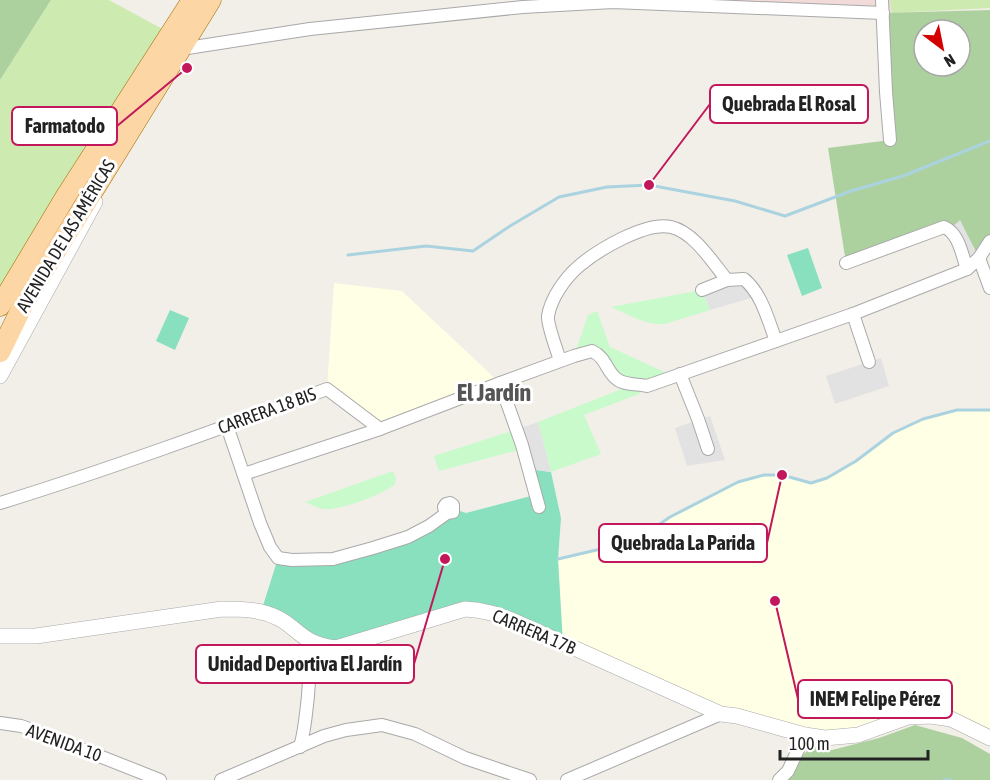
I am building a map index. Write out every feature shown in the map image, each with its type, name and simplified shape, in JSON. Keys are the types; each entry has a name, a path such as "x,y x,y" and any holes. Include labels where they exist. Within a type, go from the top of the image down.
{"main road":[{"name":"AVENIDA DE LAS AMÉRICAS","path":"0,352 24,303 211,0"},
{"name":"AVENIDA DE LAS AMÉRICAS","path":"0,306 66,196 188,7"},
{"path":"182,49 176,47 174,42 188,7"}],"street":[{"path":"882,0 890,140"},
{"path":"182,49 333,27 524,7 613,2 883,13"},
{"path":"0,376 89,215 117,153"},
{"path":"560,360 547,319 554,298 579,266 633,234 655,226 672,227 688,236 701,248 727,280"},
{"path":"846,263 944,227 950,229 954,235 967,268"},
{"path":"244,474 380,429 500,382 592,351 600,355 616,379 624,383 647,386 852,314 967,268 979,258 990,241"},
{"path":"979,258 990,288"},
{"path":"702,290 727,280 744,279 758,296 776,341"},
{"path":"852,314 869,362"},
{"path":"680,374 708,449"},
{"path":"500,382 522,445 539,507"},
{"name":"CARRERA 18 BIS","path":"0,502 52,487 327,389 380,429"},
{"path":"227,426 260,523 270,547 278,558 333,559 408,537 447,513"},
{"path":"0,636 36,636 222,609 242,609 279,618 309,640 321,646 336,648"},
{"name":"CARRERA 17B","path":"336,648 465,609 480,610 514,621 721,714 825,738 858,735 908,717 931,716 951,719 990,738"},
{"path":"300,747 306,717 311,652 309,640"},
{"path":"310,666 336,648"},
{"path":"567,780 721,714"},
{"path":"306,717 314,730 324,736"},
{"name":"AVENIDA 10","path":"0,723 21,726 41,733 160,780"},
{"path":"221,780 324,736 381,724 415,734 465,758 530,780"},
{"path":"779,780 788,771 805,735"}],"shaded area":[{"path":"613,0 990,0 990,8 883,13"},
{"path":"960,220 979,258 967,269 950,229"},
{"path":"744,279 758,296 710,310 702,290"},
{"path":"334,283 402,291 500,383 380,429 327,389"},
{"path":"881,358 889,386 835,404 826,376"},
{"path":"957,410 990,410 990,738 931,716 825,738 737,716 563,644 558,559 635,541 670,517 738,482 764,475 782,475 811,483 827,478 856,461 893,433 923,419"},
{"path":"710,416 725,460 687,466 675,428"},
{"path":"538,422 551,472 529,469 515,430"}],"green space":[{"path":"0,0 51,0 0,80"},
{"path":"51,0 109,0 170,33 0,295 0,80"},
{"path":"890,0 990,0 990,8 892,13"},
{"path":"990,10 990,242 979,258 973,246 950,229 846,263 828,148 890,140 883,13"},
{"path":"808,248 822,288 802,296 787,255"},
{"path":"702,290 710,310 665,324 644,321 611,307"},
{"path":"170,310 189,318 175,350 156,341"},
{"path":"597,311 610,347 673,376 647,386 639,394 584,415 601,454 551,472 538,422 634,384 624,383 600,355 574,356 588,315"},
{"path":"515,430 519,450 439,471 434,456"},
{"path":"529,469 551,472 561,518 558,559 563,644 480,610 336,648 261,612 278,558 292,560 373,548 454,509 466,513 531,496"},
{"path":"393,471 396,478 395,484 381,493 360,501 329,509 305,502"},
{"path":"915,725 962,738 990,754 990,780 774,780 813,746 832,750 879,738"}],"waterway":[{"path":"348,255 426,246 473,251 559,197 607,187 649,185 735,201 785,216 851,191 903,176 990,141"},
{"path":"558,559 635,541 670,517 738,482 764,475 782,475 811,483 827,478 856,461 893,433 923,419 957,410 990,410"},
{"path":"944,780 950,780"}],"place":[{"name":"Farmatodo","path":"187,68"},
{"name":"Quebrada El Rosal","path":"649,185"},
{"name":"Quebrada La Parida","path":"782,475"},
{"name":"Unidad Deportiva El Jardín","path":"445,559"},
{"name":"INEM Felipe Pérez","path":"775,601"}],"district":[{"name":"El Jardín","path":"494,393"}]}
